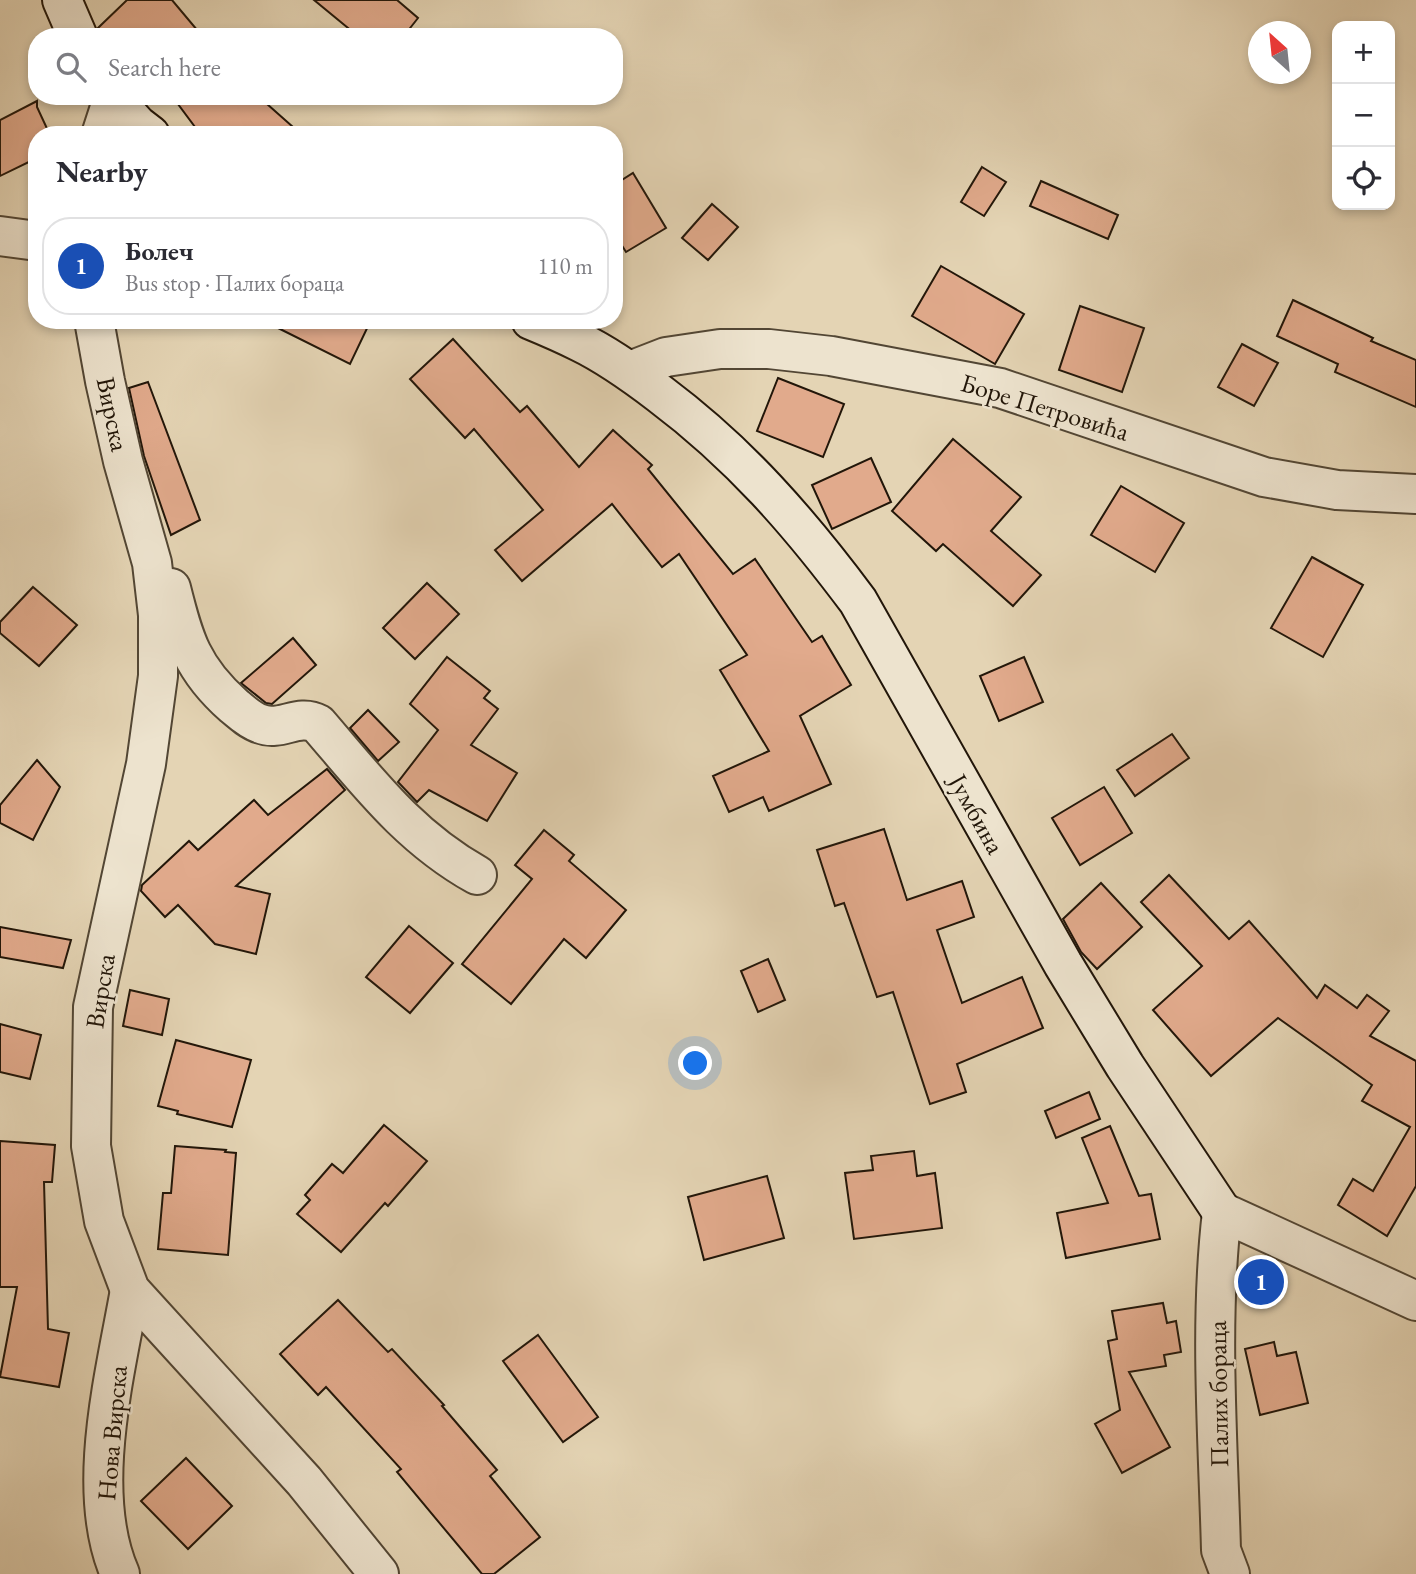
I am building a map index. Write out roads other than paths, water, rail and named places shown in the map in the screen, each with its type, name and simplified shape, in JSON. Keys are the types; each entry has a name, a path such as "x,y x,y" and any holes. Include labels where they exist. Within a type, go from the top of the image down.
{"street":[{"path":"62,0 74,28"},
{"path":"104,126 110,105"},
{"path":"119,105 138,126"},
{"path":"0,236 28,240"},
{"name":"Вирска","path":"96,329 123,461 152,563 158,615 158,676 145,764 93,1007 91,1146 104,1221 130,1290 304,1481 379,1574"},
{"name":"Јумбина","path":"552,329 582,342 630,371 733,454 790,514 858,601 1063,964 1125,1066 1222,1212"},
{"name":"Боре Петровића","path":"630,371 666,357 720,349 769,349 831,356 1000,388 1264,477 1337,490 1416,494"},
{"path":"152,563 164,571 170,581 181,627 192,657 216,690 241,712 261,724 278,726 300,719 310,719 318,724 398,817 455,863 477,875"},
{"path":"1222,1212 1416,1301"},
{"name":"Палих бораца","path":"1222,1212 1216,1265 1217,1376 1221,1550 1230,1574"},
{"name":"Нова Вирска","path":"120,1574 107,1535 103,1502 107,1427 130,1290"}],"place":[{"name":"Болеч","path":"1261,1282"}]}
